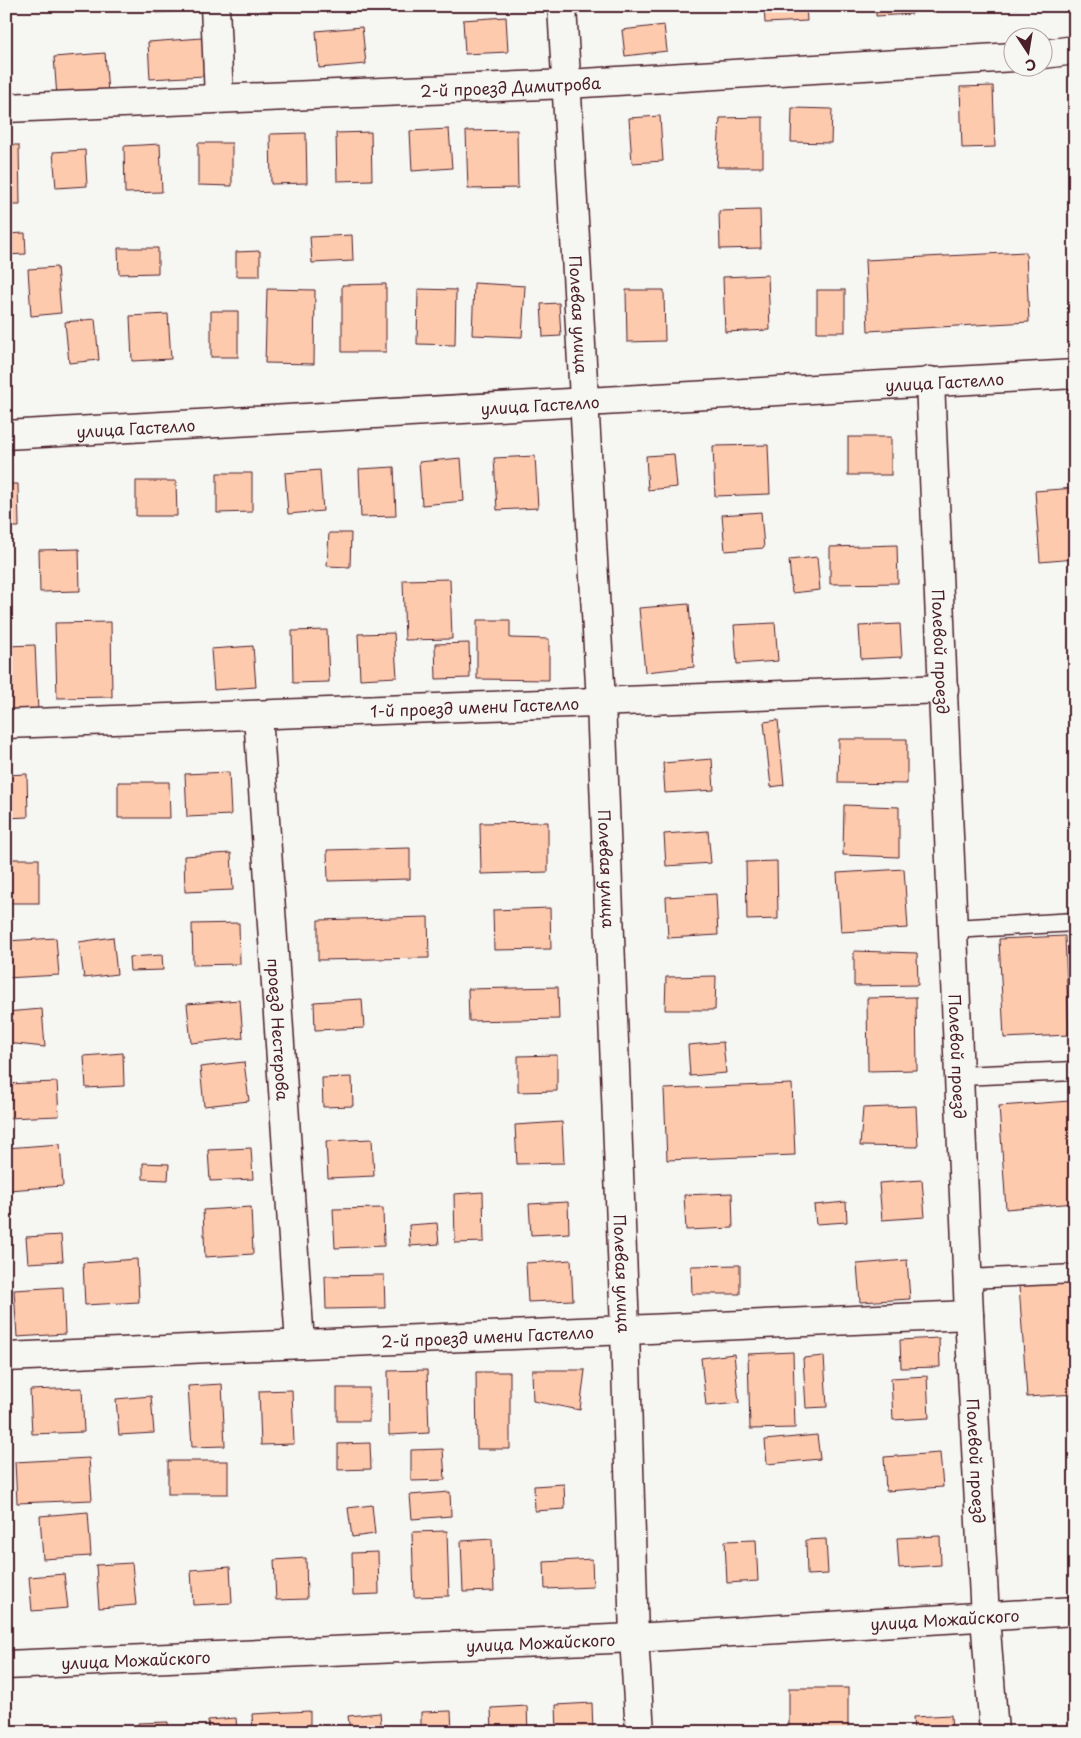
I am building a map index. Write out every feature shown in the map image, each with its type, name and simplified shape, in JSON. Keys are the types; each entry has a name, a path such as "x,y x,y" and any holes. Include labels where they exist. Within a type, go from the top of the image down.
{"street":[{"path":"215,6 219,98"},
{"name":"Полевая улица","path":"562,6 601,702 626,1330 634,1638 640,1732"},
{"path":"1054,53 1075,50"},
{"name":"2-й проезд Димитрова","path":"6,108 567,84 1004,58"},
{"name":"улица Гастелло","path":"6,434 1075,374"},
{"name":"Полевой проезд","path":"930,381 968,1279 985,1617 994,1732"},
{"name":"1-й проезд имени Гастелло","path":"6,724 944,689"},
{"name":"проезд Нестерова","path":"258,715 300,1344"},
{"name":"2-й проезд имени Гастелло","path":"6,1357 970,1315"},
{"name":"улица Можайского","path":"6,1666 634,1638 1075,1611"}],"lane":[{"path":"954,929 1075,922"},
{"path":"960,1076 1075,1071"},
{"path":"968,1279 1075,1274"}],"building":[{"path":"155,6 201,6 201,10 156,13"},
{"path":"260,6 357,6 357,10 260,10"},
{"path":"764,6 806,6 807,21 765,23"},
{"path":"876,6 911,6 912,14 876,16"},
{"path":"976,6 1017,6 1017,8 976,10"},
{"path":"506,17 508,52 465,54 463,20"},
{"path":"664,25 667,51 625,56 622,30"},
{"path":"362,27 366,64 319,68 316,31"},
{"path":"202,38 204,76 150,79 148,42"},
{"path":"105,53 108,93 57,97 54,57"},
{"path":"6,56 11,56 10,88 6,88"},
{"path":"993,86 995,147 962,148 960,87"},
{"path":"792,108 832,109 831,143 791,142"},
{"path":"660,116 663,161 632,163 629,118"},
{"path":"763,117 763,167 717,167 720,118"},
{"path":"449,129 452,168 412,171 410,131"},
{"path":"517,130 518,188 468,189 466,131"},
{"path":"371,132 372,180 337,181 336,133"},
{"path":"306,133 307,183 271,184 270,134"},
{"path":"198,143 232,143 232,186 198,185"},
{"path":"160,144 162,192 125,193 124,146"},
{"path":"6,145 19,145 20,205 6,205"},
{"path":"85,150 87,186 56,188 53,152"},
{"path":"760,210 761,248 720,249 719,211"},
{"path":"25,233 26,254 6,255 6,234"},
{"path":"352,235 353,261 312,263 310,237"},
{"path":"118,248 158,248 158,273 119,274"},
{"path":"260,251 260,276 236,276 236,252"},
{"path":"1026,252 1029,322 868,331 865,260"},
{"path":"57,267 61,313 31,316 28,269"},
{"path":"768,275 770,330 725,332 723,277"},
{"path":"474,283 525,286 522,337 472,335"},
{"path":"386,284 386,352 342,352 342,285"},
{"path":"267,289 315,290 314,364 265,363"},
{"path":"418,289 456,290 455,345 417,344"},
{"path":"626,290 664,290 665,341 627,342"},
{"path":"817,290 845,290 845,332 817,332"},
{"path":"559,303 561,336 543,337 541,304"},
{"path":"211,311 238,311 238,357 211,357"},
{"path":"168,314 171,359 132,361 130,316"},
{"path":"95,319 99,360 69,363 65,322"},
{"path":"848,437 891,437 891,475 848,475"},
{"path":"768,445 770,494 715,496 713,446"},
{"path":"674,454 677,487 648,490 646,456"},
{"path":"535,456 538,508 497,510 494,458"},
{"path":"461,458 464,501 422,505 419,462"},
{"path":"394,467 396,516 361,517 359,469"},
{"path":"320,470 323,511 288,514 285,473"},
{"path":"217,473 252,473 252,512 217,513"},
{"path":"136,481 176,481 177,516 136,516"},
{"path":"6,484 18,484 19,527 6,527"},
{"path":"1075,488 1075,559 1040,562 1035,491"},
{"path":"761,512 764,548 725,551 722,515"},
{"path":"329,533 351,533 350,567 327,566"},
{"path":"897,545 898,583 830,584 830,547"},
{"path":"79,549 80,591 40,592 39,550"},
{"path":"817,557 820,590 792,593 789,560"},
{"path":"450,579 452,639 405,640 403,580"},
{"path":"689,604 694,667 645,672 639,608"},
{"path":"477,620 510,620 510,638 549,639 549,680 477,679"},
{"path":"111,622 112,697 57,698 55,623"},
{"path":"775,623 778,661 737,664 734,625"},
{"path":"900,624 902,657 861,659 859,626"},
{"path":"327,630 329,682 293,683 292,631"},
{"path":"394,633 397,677 360,679 358,634"},
{"path":"469,643 470,678 436,679 435,644"},
{"path":"35,645 38,711 6,713 6,646"},
{"path":"253,646 256,687 214,690 211,649"},
{"path":"778,720 784,785 771,787 764,722"},
{"path":"839,739 907,739 907,784 838,783"},
{"path":"712,759 714,790 665,793 663,763"},
{"path":"229,772 231,815 187,817 185,774"},
{"path":"27,774 28,817 6,818 6,775"},
{"path":"118,782 169,782 170,818 118,818"},
{"path":"844,805 899,807 899,857 843,855"},
{"path":"548,822 548,872 481,874 480,823"},
{"path":"708,831 711,863 666,866 664,834"},
{"path":"410,848 410,879 328,881 327,850"},
{"path":"231,853 233,890 185,892 184,856"},
{"path":"6,859 39,859 39,903 6,903"},
{"path":"777,861 778,919 747,920 746,862"},
{"path":"904,869 908,928 841,932 837,873"},
{"path":"716,894 718,935 668,938 666,897"},
{"path":"550,908 551,949 494,950 493,910"},
{"path":"428,917 429,958 318,960 318,920"},
{"path":"239,923 240,964 193,965 192,924"},
{"path":"1065,936 1069,1035 1004,1038 999,939"},
{"path":"113,937 117,974 84,978 79,942"},
{"path":"56,938 59,975 6,978 6,941"},
{"path":"854,951 917,953 918,985 854,986"},
{"path":"162,955 163,970 130,971 129,957"},
{"path":"716,976 715,1010 665,1010 666,977"},
{"path":"558,987 559,1019 469,1021 468,989"},
{"path":"916,997 917,1070 868,1071 867,998"},
{"path":"362,999 364,1028 315,1030 314,1002"},
{"path":"240,1000 243,1038 191,1043 187,1004"},
{"path":"42,1009 45,1047 6,1043 6,1012"},
{"path":"723,1042 726,1073 690,1076 688,1045"},
{"path":"123,1053 124,1086 86,1088 84,1056"},
{"path":"557,1055 557,1091 518,1092 518,1056"},
{"path":"244,1062 249,1101 204,1106 200,1067"},
{"path":"352,1077 353,1106 323,1107 322,1078"},
{"path":"57,1082 59,1116 6,1118 6,1084"},
{"path":"792,1084 795,1155 667,1160 664,1089"},
{"path":"1070,1101 1075,1165 1075,1203 1006,1209 999,1106"},
{"path":"916,1106 918,1147 860,1146 863,1108"},
{"path":"562,1122 564,1163 517,1164 515,1125"},
{"path":"372,1139 374,1176 328,1178 326,1141"},
{"path":"60,1144 63,1186 8,1190 6,1148"},
{"path":"251,1148 253,1179 210,1181 208,1150"},
{"path":"143,1163 169,1164 168,1180 143,1179"},
{"path":"922,1180 925,1217 882,1220 879,1183"},
{"path":"483,1192 484,1242 455,1243 454,1194"},
{"path":"732,1193 733,1228 686,1230 684,1195"},
{"path":"568,1202 569,1233 531,1235 529,1204"},
{"path":"846,1202 847,1222 816,1224 814,1205"},
{"path":"251,1207 253,1254 205,1257 203,1210"},
{"path":"383,1208 384,1246 335,1248 333,1209"},
{"path":"437,1223 439,1244 410,1246 409,1225"},
{"path":"61,1235 63,1261 28,1263 26,1237"},
{"path":"137,1259 139,1302 85,1305 83,1263"},
{"path":"571,1260 573,1300 528,1302 526,1263"},
{"path":"907,1260 910,1299 860,1302 857,1264"},
{"path":"740,1265 740,1294 692,1294 691,1266"},
{"path":"384,1275 385,1308 326,1309 325,1276"},
{"path":"1075,1282 1075,1394 1027,1397 1019,1286"},
{"path":"63,1287 65,1334 17,1337 14,1290"},
{"path":"939,1338 940,1367 901,1368 900,1340"},
{"path":"793,1352 795,1428 750,1429 748,1354"},
{"path":"734,1354 739,1403 706,1406 701,1358"},
{"path":"824,1356 827,1407 806,1408 803,1358"},
{"path":"427,1370 429,1433 389,1435 388,1371"},
{"path":"532,1370 585,1370 580,1410 533,1401"},
{"path":"476,1372 510,1372 510,1449 477,1449"},
{"path":"927,1376 929,1418 893,1420 891,1378"},
{"path":"222,1384 225,1446 192,1447 188,1386"},
{"path":"82,1388 84,1432 32,1434 30,1390"},
{"path":"337,1388 369,1388 369,1421 337,1421"},
{"path":"292,1390 294,1444 261,1445 259,1391"},
{"path":"151,1396 154,1433 119,1435 116,1399"},
{"path":"817,1435 820,1459 767,1464 765,1440"},
{"path":"370,1443 371,1469 338,1470 338,1444"},
{"path":"443,1449 445,1480 411,1481 411,1450"},
{"path":"940,1453 943,1487 886,1491 884,1457"},
{"path":"89,1458 92,1500 17,1503 15,1462"},
{"path":"168,1461 228,1461 228,1494 168,1494"},
{"path":"564,1484 565,1509 535,1511 534,1486"},
{"path":"450,1492 451,1516 412,1519 410,1495"},
{"path":"372,1505 375,1534 352,1537 348,1508"},
{"path":"88,1512 91,1556 43,1559 40,1516"},
{"path":"447,1531 449,1596 414,1597 412,1532"},
{"path":"940,1536 941,1565 899,1568 897,1538"},
{"path":"492,1539 494,1591 463,1592 461,1541"},
{"path":"826,1539 828,1574 807,1575 806,1540"},
{"path":"756,1540 758,1581 727,1583 725,1541"},
{"path":"378,1552 379,1594 353,1595 352,1553"},
{"path":"306,1558 307,1599 276,1600 274,1560"},
{"path":"592,1559 593,1587 545,1589 544,1562"},
{"path":"132,1563 136,1605 99,1608 96,1565"},
{"path":"230,1567 232,1603 193,1605 191,1570"},
{"path":"64,1574 68,1608 32,1611 29,1577"},
{"path":"789,1688 848,1688 848,1732 789,1732"},
{"path":"592,1703 593,1732 557,1732 556,1705"},
{"path":"527,1706 528,1732 492,1732 491,1708"},
{"path":"310,1711 310,1732 253,1732 252,1714"},
{"path":"451,1711 452,1732 421,1732 421,1712"},
{"path":"380,1713 382,1732 350,1732 348,1716"},
{"path":"951,1715 952,1732 914,1732 913,1717"},
{"path":"236,1718 237,1732 209,1732 208,1720"},
{"path":"168,1722 168,1732 138,1732 138,1723"},
{"path":"61,1726 96,1726 96,1732 62,1732"},
{"path":"771,1727 772,1732 709,1732 709,1729"}]}
